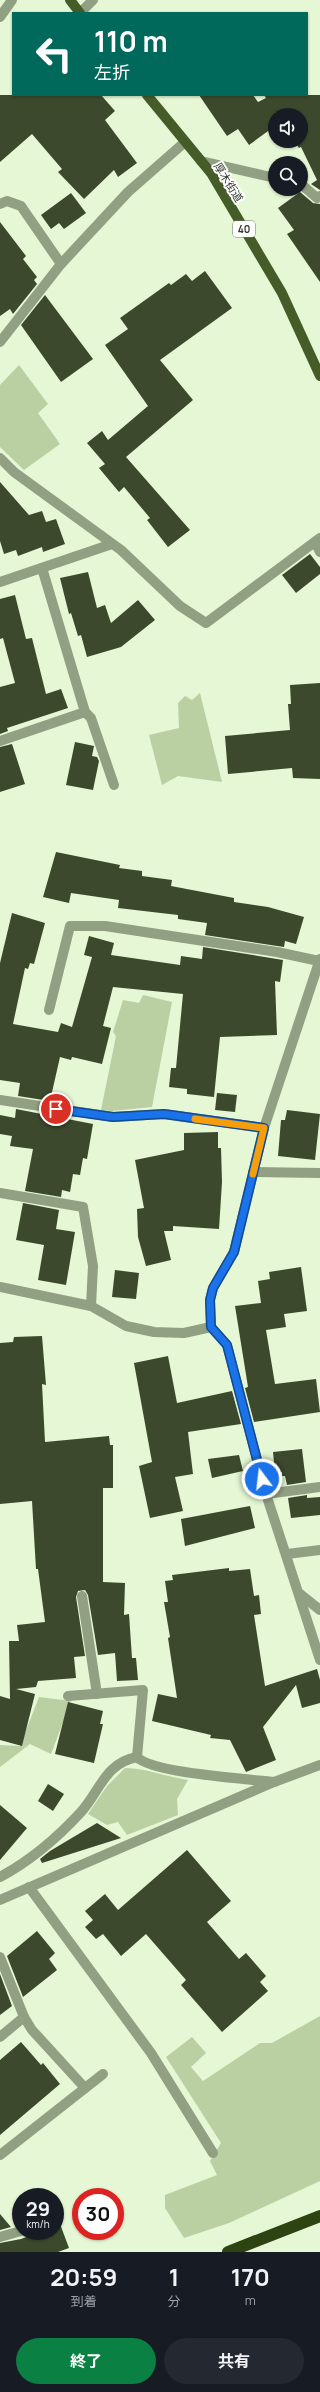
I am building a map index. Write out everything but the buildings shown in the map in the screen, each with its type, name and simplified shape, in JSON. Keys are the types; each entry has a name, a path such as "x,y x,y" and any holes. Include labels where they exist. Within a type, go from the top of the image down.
{"highway":[{"path":"228,2252 320,2216"}],"main road":[{"path":"70,0 79,12"},
{"name":"厚木街道","path":"148,96 211,173 282,293 320,376"}],"street":[{"path":"0,17 12,0"},
{"path":"81,12 93,0"},
{"path":"1,338 61,264 128,192 185,142"},
{"path":"201,161 268,176"},
{"path":"308,190 319,199"},
{"path":"0,204 7,201 21,206 61,264"},
{"path":"0,458 14,472 112,544 180,606 206,623 317,540 320,552"},
{"path":"0,582 112,544"},
{"path":"42,568 85,712 90,718 114,785"},
{"path":"0,741 85,712"},
{"path":"49,1010 70,926 105,926 277,952 319,964 264,1128 234,1252 213,1288 210,1300 211,1327 227,1345 266,1494 287,1554 320,1660"},
{"path":"0,1100 113,1117 164,1114 264,1128"},
{"path":"253,1172 320,1173"},
{"path":"0,1193 83,1207 93,1266 91,1306"},
{"path":"0,1287 91,1306 126,1326 154,1332 184,1333 211,1327"},
{"path":"266,1494 320,1487"},
{"path":"287,1554 320,1550"},
{"path":"299,1593 320,1610"},
{"path":"82,1596 97,1694"},
{"path":"68,1696 143,1690 137,1757"},
{"path":"137,1757 142,1762 172,1770 274,1782"},
{"path":"0,1877 23,1865 81,1812 104,1778 123,1760 137,1757"},
{"path":"0,1900 274,1782 320,1766"},
{"path":"29,1887 150,2053 213,2153"},
{"path":"0,1957 24,2017 32,2030 85,2088"},
{"path":"0,2037 24,2017"},
{"path":"0,2155 103,2074"},
{"path":"0,2237 12,2234"}],"green space":[{"path":"19,365 48,404 38,413 60,444 24,470 0,447 0,385"},
{"path":"200,693 222,782 178,776 162,785 149,735 179,728 178,703 185,696 192,700"},
{"path":"143,995 172,1002 152,1107 112,1111 101,1110 116,1036 113,1032 123,1000 139,1003"},
{"path":"39,1697 71,1701 51,1754 30,1744 0,1767 0,1745 20,1746"},
{"path":"125,1768 141,1769 188,1780 177,1799 178,1815 127,1835 118,1822 107,1825 88,1814 107,1786"},
{"path":"320,2016 320,2181 229,2223 184,2238 165,2208 165,2195 217,2175 210,2161 221,2143 166,2057 192,2037 206,2053 191,2067 203,2081 260,2043 272,2043"}],"slow traffic":[{"path":"195,1119 264,1128 253,1174"}],"route":[{"path":"56,1109 113,1117 164,1114 264,1128 234,1252 225,1270 213,1288 210,1300 211,1327 227,1345 262,1479"}]}
